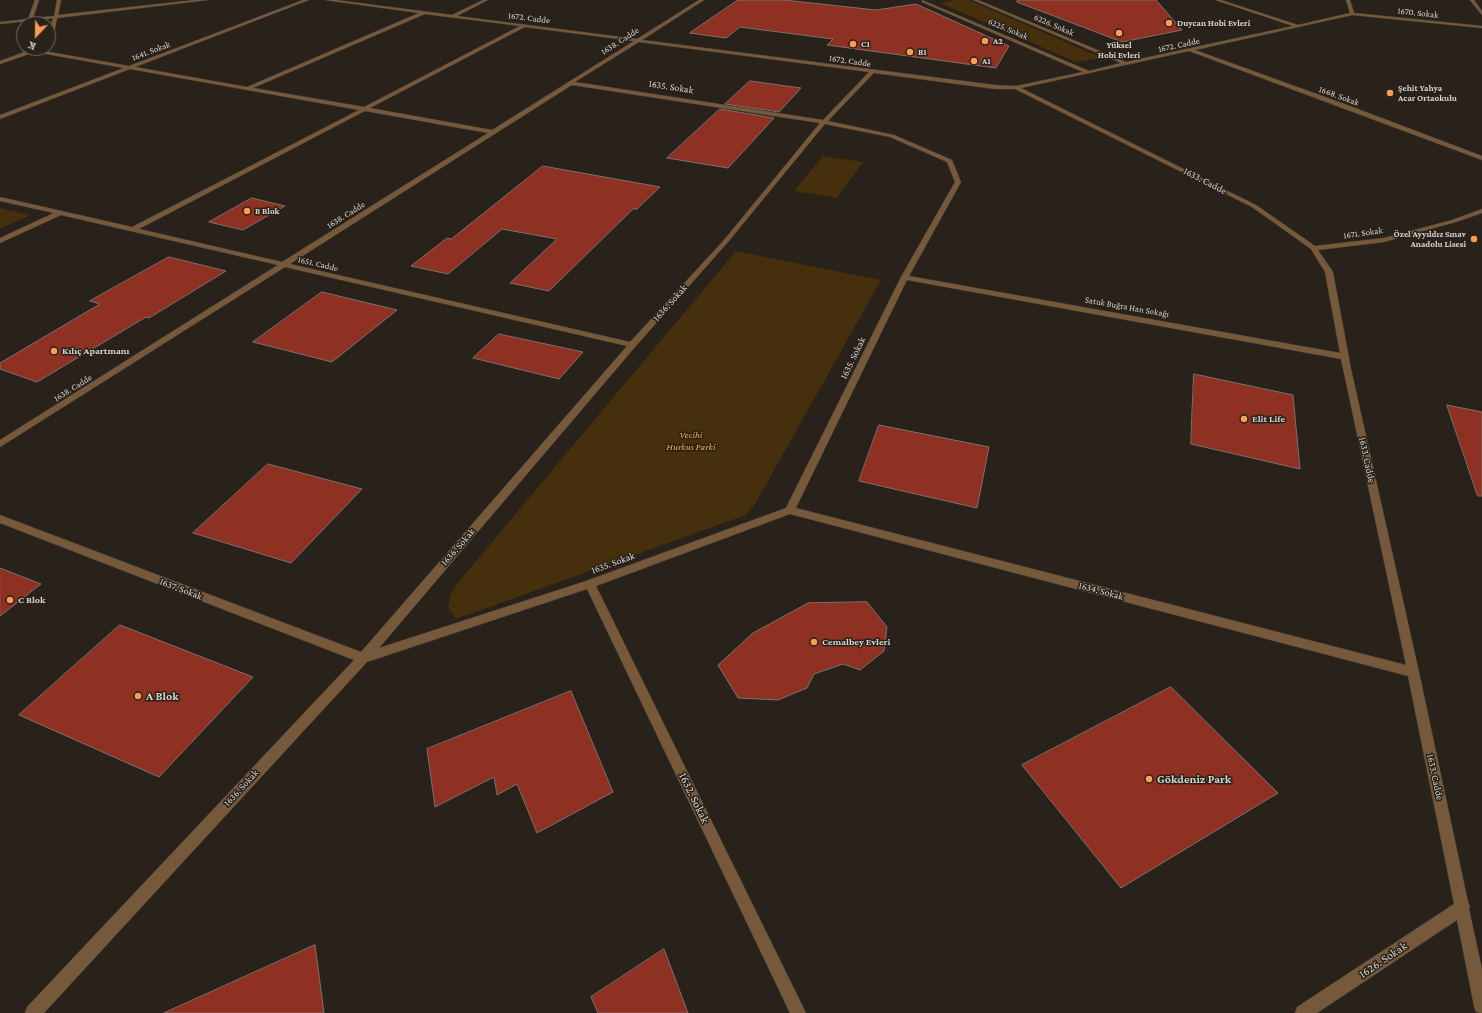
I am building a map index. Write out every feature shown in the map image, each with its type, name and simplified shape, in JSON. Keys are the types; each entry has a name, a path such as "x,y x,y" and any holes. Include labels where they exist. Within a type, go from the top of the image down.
{"street":[{"path":"32,16 38,0"},
{"path":"55,16 59,0"},
{"path":"56,17 206,0"},
{"name":"1641. Sokak","path":"0,117 307,0"},
{"name":"1672. Cadde","path":"327,0 872,72 995,87 1016,88 1352,14"},
{"path":"453,16 486,0"},
{"name":"1638. Cadde","path":"0,444 702,0"},
{"name":"6225. Sokak","path":"916,0 925,0 1088,72"},
{"name":"6226. Sokak","path":"975,0 1126,64"},
{"path":"1217,0 1298,26"},
{"path":"1348,0 1352,14"},
{"path":"1472,0 1482,14"},
{"path":"249,88 426,12"},
{"name":"1670. Sokak","path":"1352,14 1482,27"},
{"path":"0,23 16,22"},
{"path":"132,230 526,26"},
{"name":"1668. Sokak","path":"1190,50 1348,107 1482,158"},
{"path":"56,53 494,132"},
{"path":"0,63 18,56"},
{"name":"1636. Sokak","path":"33,1013 363,658 632,345 726,241 824,122 872,72"},
{"name":"1635. Sokak","path":"363,658 590,584 790,510 905,277 958,182 950,161 892,136 824,122 570,83"},
{"name":"1633. Cadde","path":"1016,88 1254,206 1314,248 1329,272 1346,357 1347,369 1463,907 1482,1006"},
{"name":"1651. Cadde","path":"0,199 632,345"},
{"name":"1671. Sokak","path":"1314,248 1384,240 1454,221 1482,211"},
{"path":"0,241 60,213"},
{"name":"Satuk Buğra Han Sokağı","path":"905,277 1346,357"},
{"name":"1634. Sokak","path":"790,510 1413,672"},
{"name":"1637. Sokak","path":"0,520 363,658"},
{"name":"1632. Sokak","path":"590,584 798,1013"},
{"name":"1626. Sokak","path":"1303,1013 1463,907"}],"green space":[{"path":"956,0 969,0 1102,58 1076,62 940,3"},
{"path":"823,156 863,162 837,198 794,191"},
{"path":"0,208 30,215 0,229"},
{"name":"Vecihi Hurkus Parki","path":"736,251 881,280 755,504 746,515 456,619 448,607 451,593 461,579"}],"building":[{"path":"738,0 784,0 876,10 916,4 1009,46 996,68 827,45 833,39 740,27 726,38 690,33"},
{"path":"1018,0 1156,0 1182,30 1122,42 1017,2"},
{"path":"750,81 801,88 779,112 725,104"},
{"path":"720,109 774,118 728,168 667,158"},
{"path":"543,166 660,187 637,209 633,209 549,291 510,283 557,239 502,229 448,274 411,266 447,238 451,239"},
{"name":"B Blok","path":"252,198 285,206 243,230 209,222"},
{"path":"169,257 226,271 149,318 146,317 37,382 0,369 0,363 100,304 90,301"},
{"path":"322,292 397,310 332,362 253,342"},
{"path":"499,334 583,352 559,379 473,358"},
{"name":"Elit Life","path":"1194,374 1293,395 1300,469 1191,444"},
{"path":"1447,405 1482,412 1482,496 1478,496"},
{"path":"879,425 989,447 977,508 859,481"},
{"path":"268,464 362,489 291,563 193,533"},
{"name":"C Blok","path":"0,568 41,584 0,616"},
{"name":"Cemalbey Evleri","path":"867,602 887,627 884,651 860,670 843,664 814,674 807,688 778,700 738,698 718,665 753,633 808,603"},
{"name":"A Blok","path":"120,625 253,677 159,777 19,715"},
{"name":"Gökdeniz Park","path":"1171,687 1278,793 1121,888 1022,765"},
{"path":"571,691 613,792 537,833 517,784 497,795 494,777 435,807 427,749"},
{"path":"315,945 324,1013 164,1013"},
{"path":"664,949 688,1013 598,1013 591,997"}],"place":[{"name":"Duycan Hobi Evleri","path":"1169,23"},
{"name":"Yüksel Hobi Evleri","path":"1119,33"},
{"name":"A2","path":"985,41"},
{"name":"C1","path":"853,44"},
{"name":"B1","path":"910,52"},
{"name":"A1","path":"974,61"},
{"name":"Şehit Yahya Acar Ortaokulu","path":"1390,93"},
{"name":"B Blok","path":"247,211"},
{"name":"Özel Ayyıldız Sınav Anadolu Lisesi","path":"1474,239"},
{"name":"Kılıç Apartmanı","path":"54,351"},
{"name":"Elit Life","path":"1244,419"},
{"name":"C Blok","path":"10,600"},
{"name":"Cemalbey Evleri","path":"814,642"},
{"name":"A Blok","path":"138,696"},
{"name":"Gökdeniz Park","path":"1149,779"}]}
